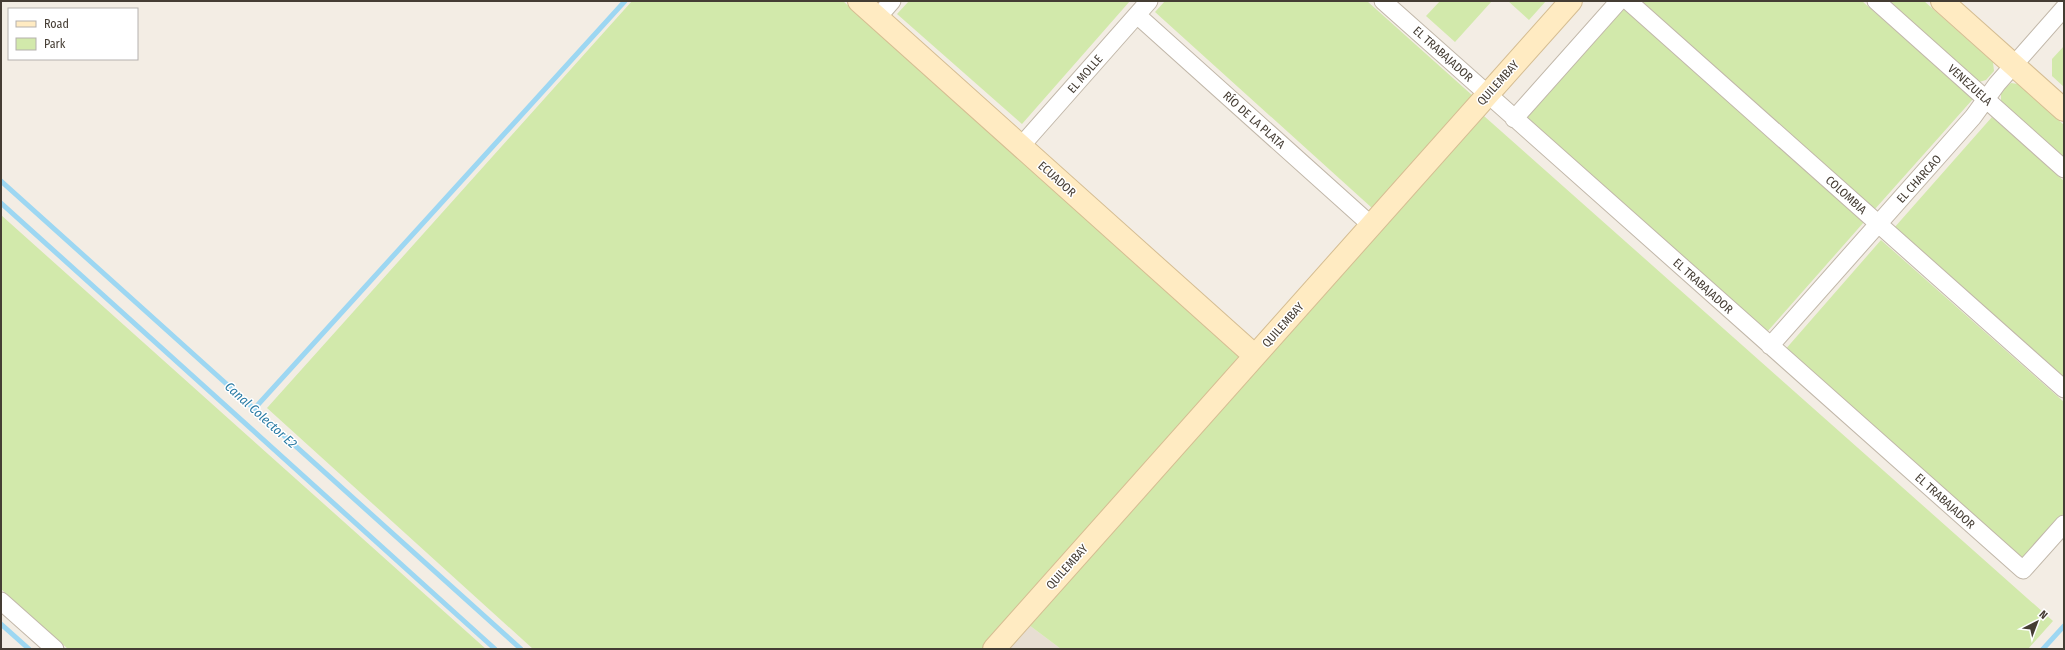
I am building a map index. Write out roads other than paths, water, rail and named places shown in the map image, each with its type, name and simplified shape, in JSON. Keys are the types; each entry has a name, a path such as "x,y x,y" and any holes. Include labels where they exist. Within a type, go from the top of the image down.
{"street":[{"name":"ECUADOR","path":"860,1 1255,356"},
{"path":"878,17 892,1"},
{"name":"EL MOLLE","path":"1021,146 1149,1"},
{"name":"EL TRABAJADOR","path":"1383,1 2023,570 2064,524"},
{"name":"QUILEMBAY","path":"994,649 1570,1"},
{"path":"1514,119 1619,1"},
{"name":"COLOMBIA","path":"1628,1 2064,389"},
{"name":"VENEZUELA","path":"1876,1 2064,169"},
{"path":"1942,1 2064,110"},
{"name":"EL CHARCAO","path":"1770,346 1973,118 1997,84 2064,8"},
{"name":"RÍO DE LA PLATA","path":"1137,15 1371,225"},
{"path":"1,601 55,649"}],"waterway":[{"path":"254,409 625,1"},
{"name":"Canal Colector E2","path":"1,181 521,649"},
{"path":"1,203 495,649"},
{"path":"1,624 29,649"},
{"path":"2043,649 2064,626"}]}
